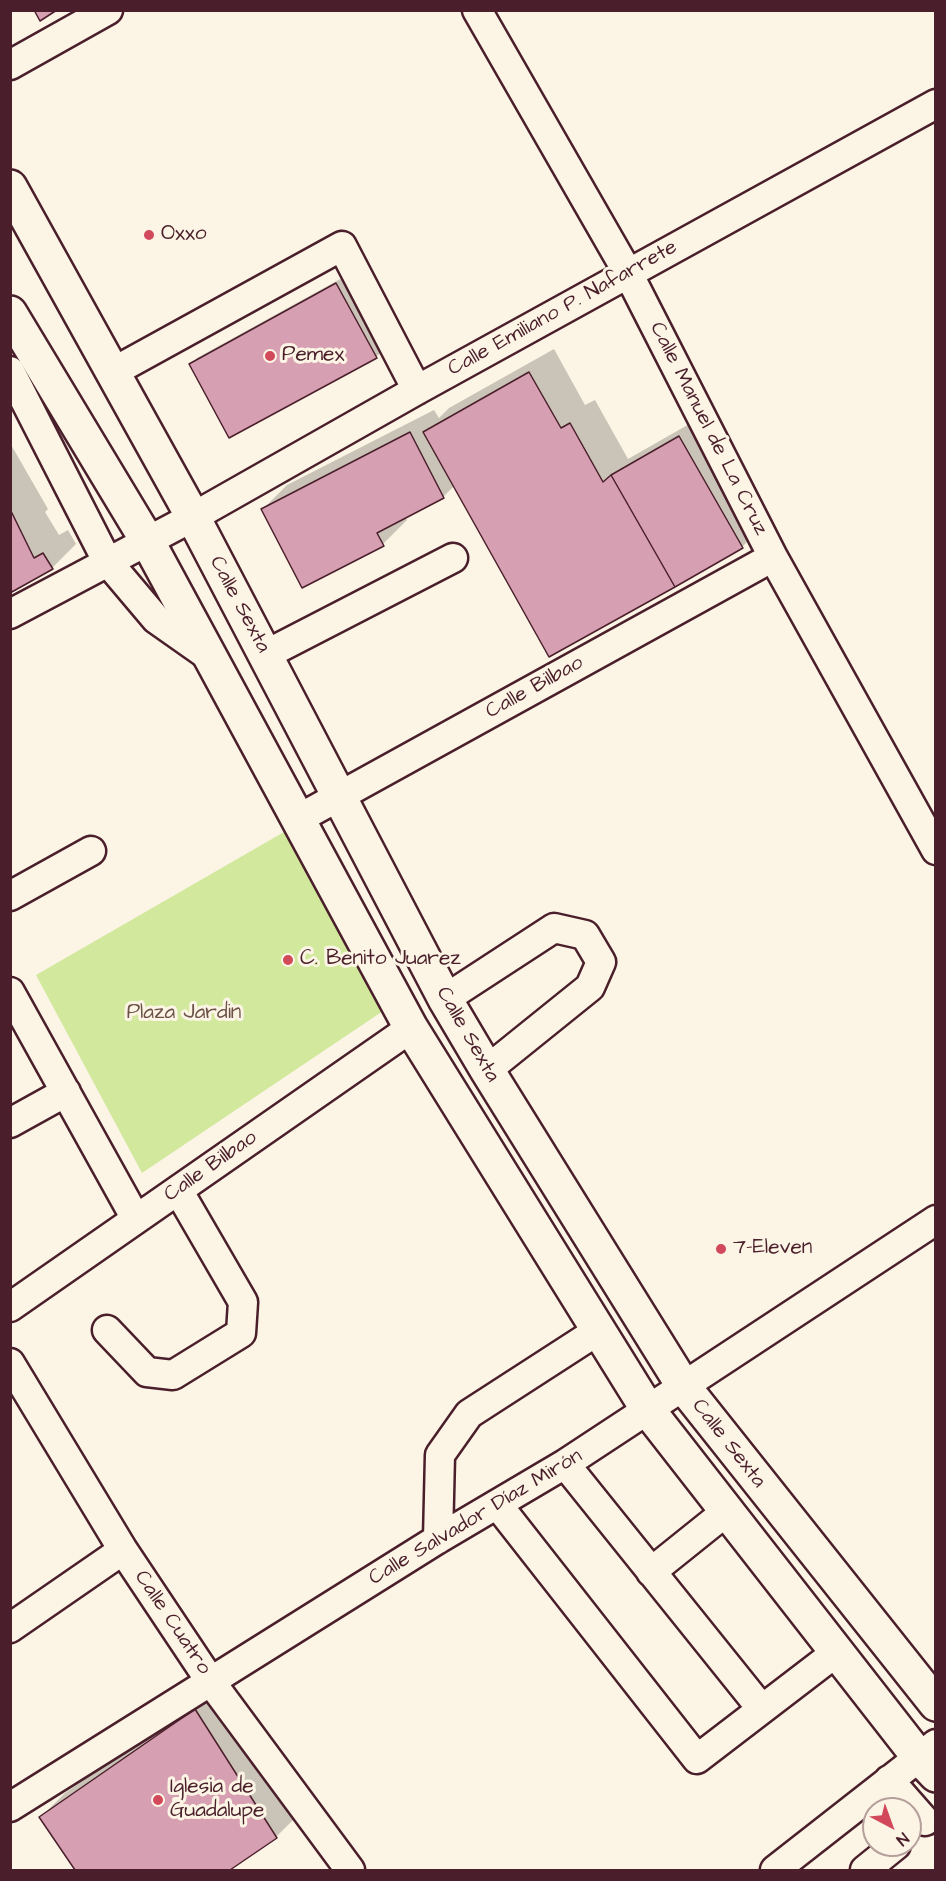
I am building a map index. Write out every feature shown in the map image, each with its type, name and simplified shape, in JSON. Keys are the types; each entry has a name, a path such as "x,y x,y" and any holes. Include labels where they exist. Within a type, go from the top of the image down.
{"main road":[{"name":"Calle Sexta","path":"10,187 193,518 445,999 487,1070 684,1387 936,1704"},
{"name":"Calle Sexta","path":"10,313 148,542 411,1028 648,1410 838,1651 930,1758"}],"street":[{"path":"10,65 108,10"},
{"name":"Calle Manuel de La Cruz","path":"477,10 628,273 773,557 936,850"},
{"name":"Calle Emiliano P. Nafarrete","path":"10,614 107,561 193,518 417,390 936,104"},
{"path":"113,372 342,246 417,390"},
{"name":"Calle Sexta","path":"10,371 107,561 156,619 210,657"},
{"name":"Calle Bilbao","path":"298,819 773,557"},
{"path":"265,655 453,558"},
{"path":"10,896 91,851"},
{"path":"445,999 554,928 585,934 601,962 590,987 487,1070"},
{"path":"10,992 136,1219"},
{"name":"Calle Bilbao","path":"10,1307 411,1028"},
{"path":"10,1123 66,1092"},
{"path":"107,1330 147,1372 173,1375 241,1333 243,1302 178,1190"},
{"name":"Calle Salvador Díaz Mirón","path":"10,1807 438,1539 565,1464 936,1220"},
{"path":"438,1539 440,1455 469,1414 599,1330"},
{"name":"Calle Cuatro","path":"10,1363 123,1550 211,1682 350,1870"},
{"path":"565,1464 761,1708"},
{"path":"497,1504 697,1759 838,1651"},
{"path":"651,1572 728,1511"},
{"path":"10,1628 123,1550"},
{"path":"775,1870 889,1780 930,1758"},
{"path":"889,1780 924,1822"},
{"path":"865,1870 881,1857"}],"green space":[{"name":"Plaza Jardin","path":"284,832 383,1011 142,1173 36,975"}],"building":[{"path":"34,10 57,10 40,21"},
{"path":"336,283 377,358 229,438 189,364"},
{"path":"529,372 561,428 570,423 603,482 611,475 675,587 549,657 423,432"},
{"path":"410,432 444,498 377,533 384,546 302,588 261,509"},
{"path":"679,436 743,548 675,587 611,475"},
{"path":"10,509 34,558 43,553 53,569 10,593"},
{"name":"Iglesia de Guadalupe","path":"195,1709 277,1838 230,1870 75,1870 39,1817"}],"place":[{"name":"Oxxo","path":"149,235"},
{"name":"Pemex","path":"270,356"},
{"name":"C. Benito Juarez","path":"288,960"},
{"name":"7-Eleven","path":"721,1249"},
{"name":"Iglesia de Guadalupe","path":"158,1800"}]}
